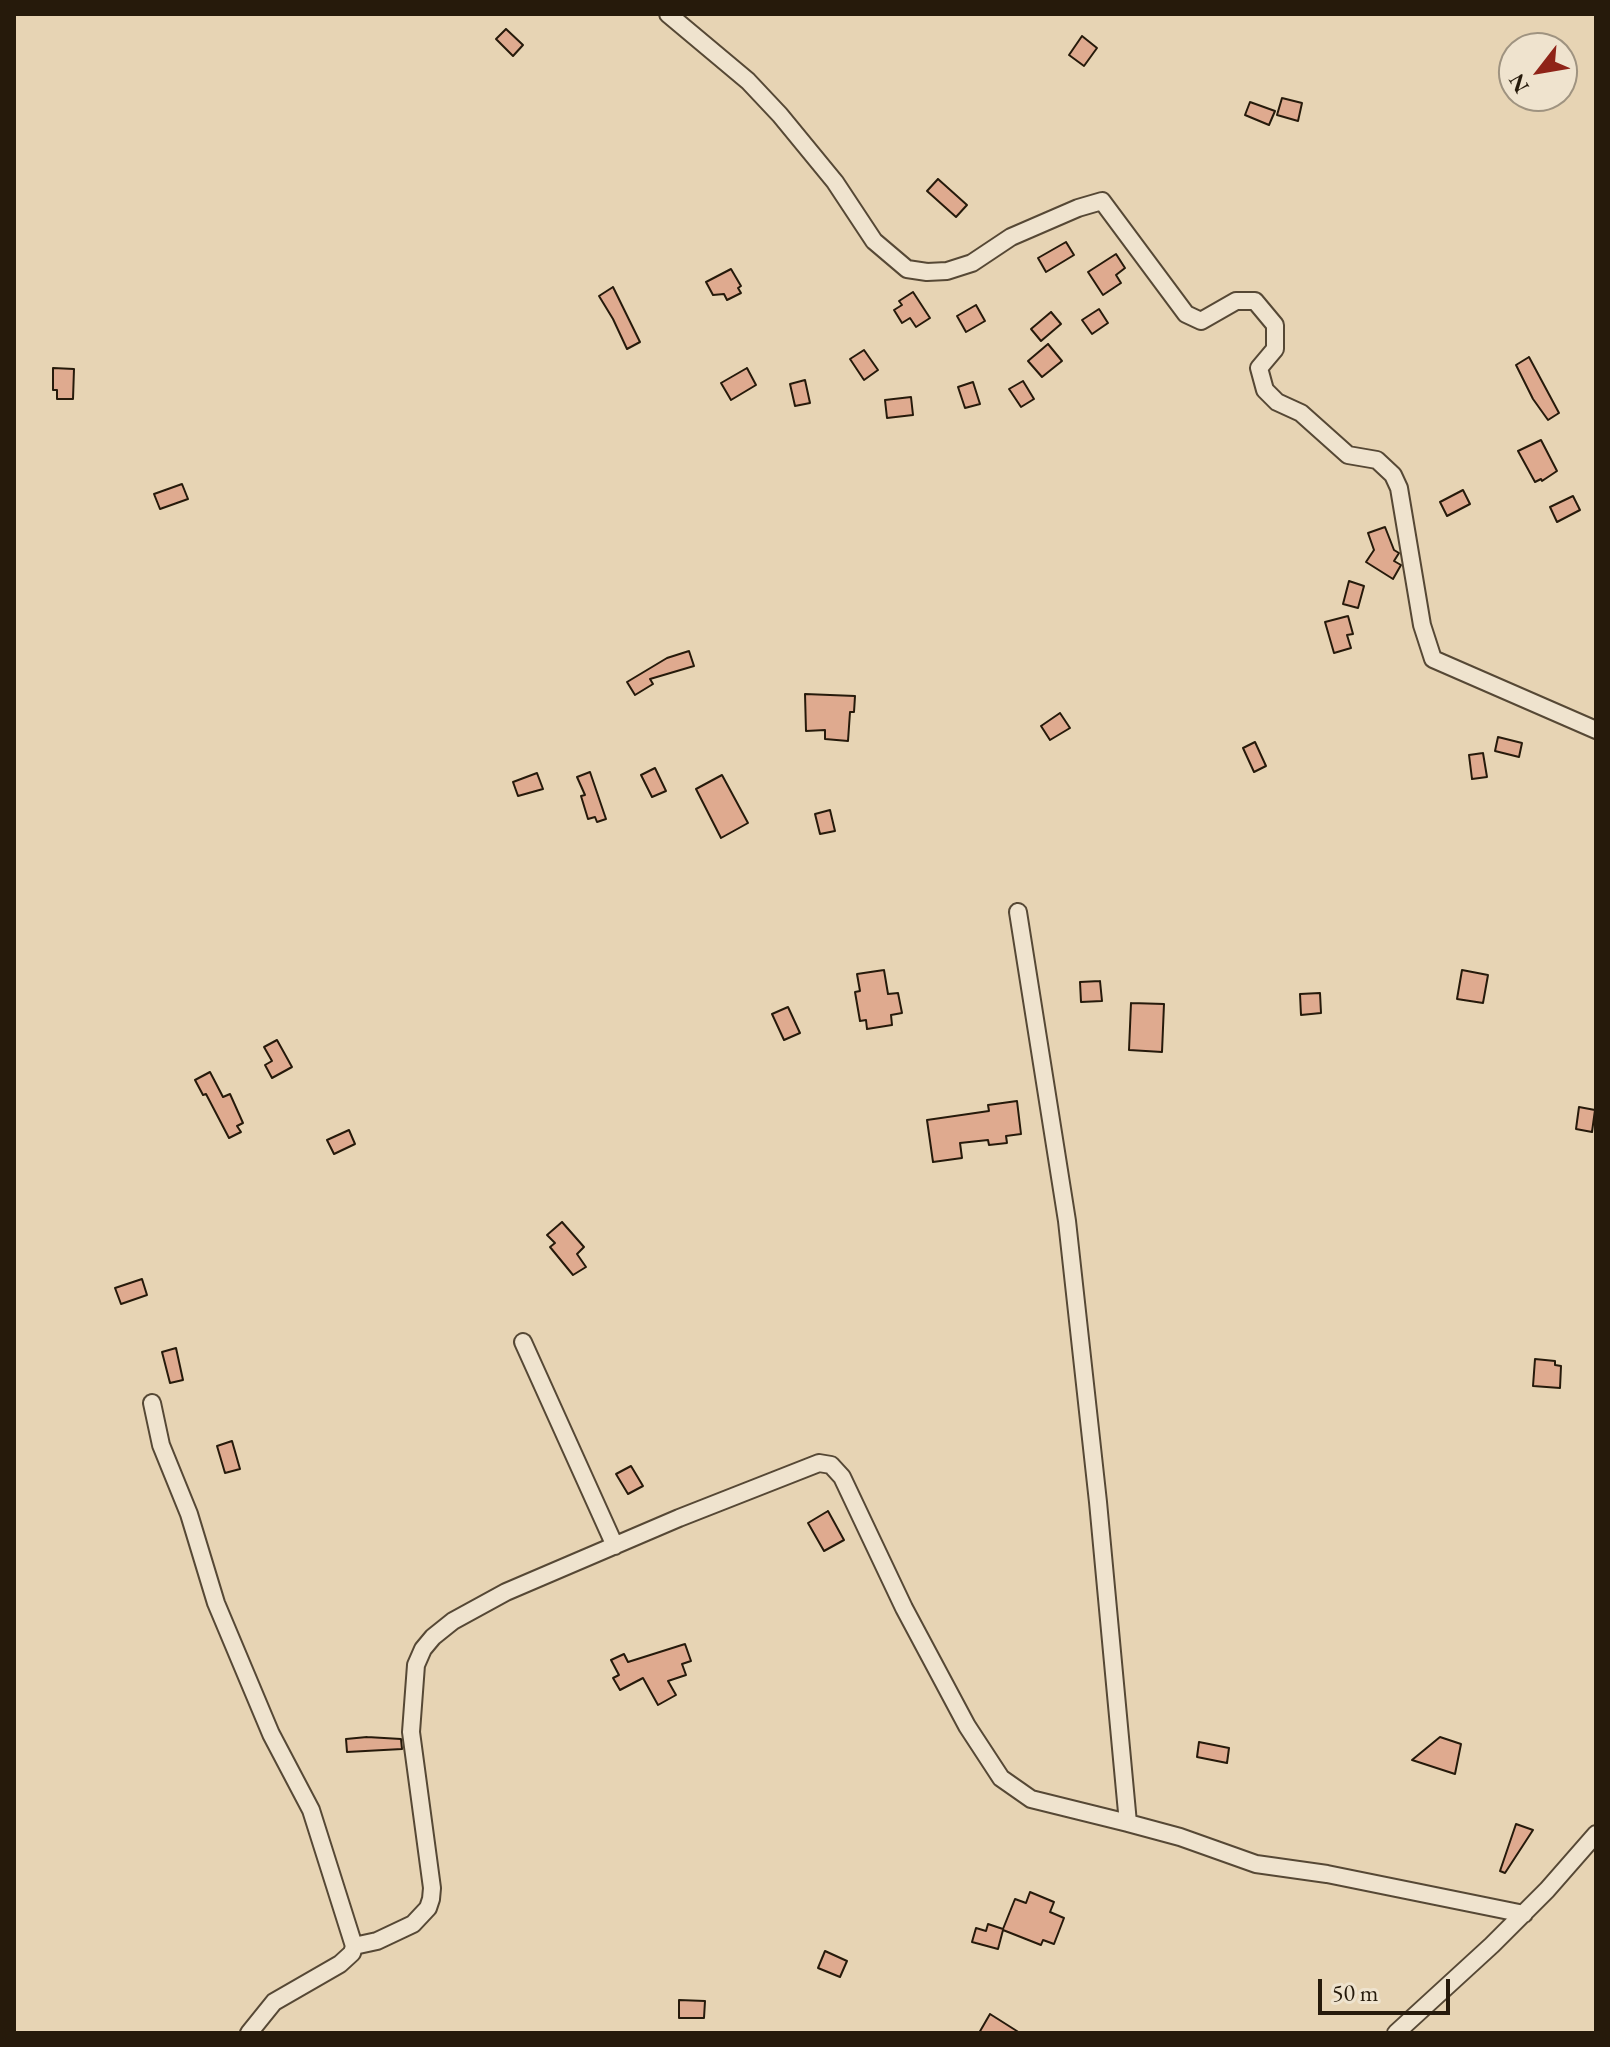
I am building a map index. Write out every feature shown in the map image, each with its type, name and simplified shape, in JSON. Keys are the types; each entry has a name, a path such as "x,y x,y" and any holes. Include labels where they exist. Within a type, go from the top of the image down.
{"street":[{"path":"668,14 748,81 780,115 835,182 874,241 907,269 947,271 972,263 1011,237 1102,201 1186,314 1201,321 1236,301 1255,301 1275,325 1275,349 1259,368 1265,390 1277,402 1301,413 1348,455 1377,460 1393,475 1399,488 1422,625 1433,659 1596,730"},
{"path":"1018,912 1067,1221 1098,1502 1128,1823"},
{"path":"523,1342 615,1546"},
{"path":"152,1403 161,1445 189,1514 216,1603 271,1734 311,1810 354,1946 352,1953 340,1964 274,2002 249,2033"},
{"path":"354,1946 377,1941 413,1924 428,1908 431,1899 411,1732 416,1665 423,1649 453,1621 475,1608 797,1469 819,1463 831,1465 849,1490 904,1608 967,1726 1001,1778 1031,1799 1180,1837 1256,1864 1327,1874 1524,1914"},
{"path":"1396,2033 1524,1914 1596,1834"}],"building":[{"path":"506,29 523,45 513,56 496,39"},
{"path":"1082,36 1097,48 1084,66 1069,55"},
{"path":"1282,98 1302,103 1298,121 1277,115"},
{"path":"1250,102 1275,111 1269,125 1245,115"},
{"path":"938,179 967,205 956,217 927,191"},
{"path":"1066,242 1074,255 1046,272 1038,258"},
{"path":"1116,254 1125,268 1116,275 1121,283 1103,295 1088,272"},
{"path":"731,269 741,286 738,288 741,293 727,300 724,294 713,295 706,282"},
{"path":"613,287 640,342 627,349 599,296"},
{"path":"913,292 930,318 916,327 910,318 902,323 894,310 902,305 899,301"},
{"path":"976,305 985,321 966,332 957,316"},
{"path":"1099,309 1108,323 1092,334 1082,320"},
{"path":"1051,312 1061,324 1041,341 1031,329"},
{"path":"1048,344 1062,361 1042,377 1028,361"},
{"path":"864,350 878,370 864,380 850,359"},
{"path":"1529,357 1559,413 1548,420 1533,399 1516,365"},
{"path":"53,368 74,369 73,399 57,399 57,390 53,390"},
{"path":"747,368 756,385 731,400 721,383"},
{"path":"805,380 810,403 795,406 790,384"},
{"path":"1023,381 1034,399 1021,407 1009,389"},
{"path":"973,382 980,404 965,408 958,387"},
{"path":"911,397 913,415 887,418 885,400"},
{"path":"1541,440 1557,471 1535,482 1518,451"},
{"path":"182,484 188,499 160,509 154,494"},
{"path":"1463,490 1470,504 1447,516 1440,502"},
{"path":"1573,496 1580,510 1557,522 1550,507"},
{"path":"1385,527 1394,550 1399,553 1394,561 1401,565 1393,579 1366,562 1374,550 1368,533"},
{"path":"1349,581 1364,586 1358,608 1343,604"},
{"path":"1348,616 1353,634 1347,635 1351,648 1334,653 1325,622"},
{"path":"689,651 694,666 650,679 653,684 635,695 627,682 667,658"},
{"path":"805,694 855,696 854,712 850,712 848,741 825,739 825,730 806,731"},
{"path":"1060,713 1070,728 1050,740 1041,726"},
{"path":"1498,737 1522,743 1519,757 1495,751"},
{"path":"1255,742 1266,766 1254,772 1243,748"},
{"path":"1483,753 1487,777 1472,779 1469,755"},
{"path":"655,768 666,791 652,797 641,775"},
{"path":"590,772 606,819 597,822 595,817 588,819 581,796 585,795 577,777"},
{"path":"537,773 543,789 518,796 513,782"},
{"path":"722,775 748,823 721,838 696,789"},
{"path":"830,810 835,831 820,834 815,814"},
{"path":"884,970 888,994 898,993 902,1013 891,1015 892,1025 867,1029 866,1020 860,1021 855,992 860,991 857,974"},
{"path":"1462,970 1488,975 1483,1003 1457,999"},
{"path":"1100,981 1102,1001 1081,1002 1080,982"},
{"path":"1320,993 1321,1013 1301,1015 1300,994"},
{"path":"1131,1003 1164,1004 1162,1052 1129,1050"},
{"path":"788,1007 800,1033 784,1040 772,1014"},
{"path":"277,1040 292,1067 272,1078 265,1065 272,1061 264,1047"},
{"path":"210,1072 223,1097 230,1094 243,1123 237,1126 241,1132 229,1138 206,1094 203,1095 195,1080"},
{"path":"1017,1101 1021,1134 1006,1136 1007,1143 989,1145 988,1140 960,1143 962,1158 933,1162 927,1120 989,1111 988,1105"},
{"path":"1579,1107 1595,1110 1592,1132 1576,1129"},
{"path":"349,1130 355,1144 334,1154 327,1140"},
{"path":"562,1222 584,1247 577,1254 586,1267 573,1275 550,1247 555,1243 547,1235"},
{"path":"142,1279 147,1295 121,1304 115,1288"},
{"path":"176,1348 183,1380 170,1383 162,1352"},
{"path":"1535,1359 1555,1361 1555,1365 1561,1366 1560,1388 1533,1386"},
{"path":"232,1441 240,1469 225,1473 217,1446"},
{"path":"631,1466 643,1486 628,1494 616,1474"},
{"path":"828,1511 844,1540 824,1551 808,1523"},
{"path":"685,1644 691,1661 682,1664 686,1675 668,1681 676,1695 658,1705 643,1678 620,1690 613,1678 619,1675 611,1660 624,1654 628,1662"},
{"path":"1440,1737 1461,1744 1455,1774 1412,1760"},
{"path":"346,1739 401,1739 402,1749 347,1752"},
{"path":"1199,1742 1229,1748 1227,1763 1197,1757"},
{"path":"1516,1824 1533,1830 1505,1873 1500,1871"},
{"path":"1030,1892 1054,1902 1050,1912 1064,1918 1054,1944 1043,1940 1041,1945 1003,1930 998,1949 972,1942 976,1928 986,1931 988,1924 1003,1929 1015,1899 1026,1903"},
{"path":"825,1951 847,1961 840,1977 818,1968"},
{"path":"679,2000 705,2001 704,2018 679,2018"},
{"path":"990,2014 1020,2033 979,2033"}]}
